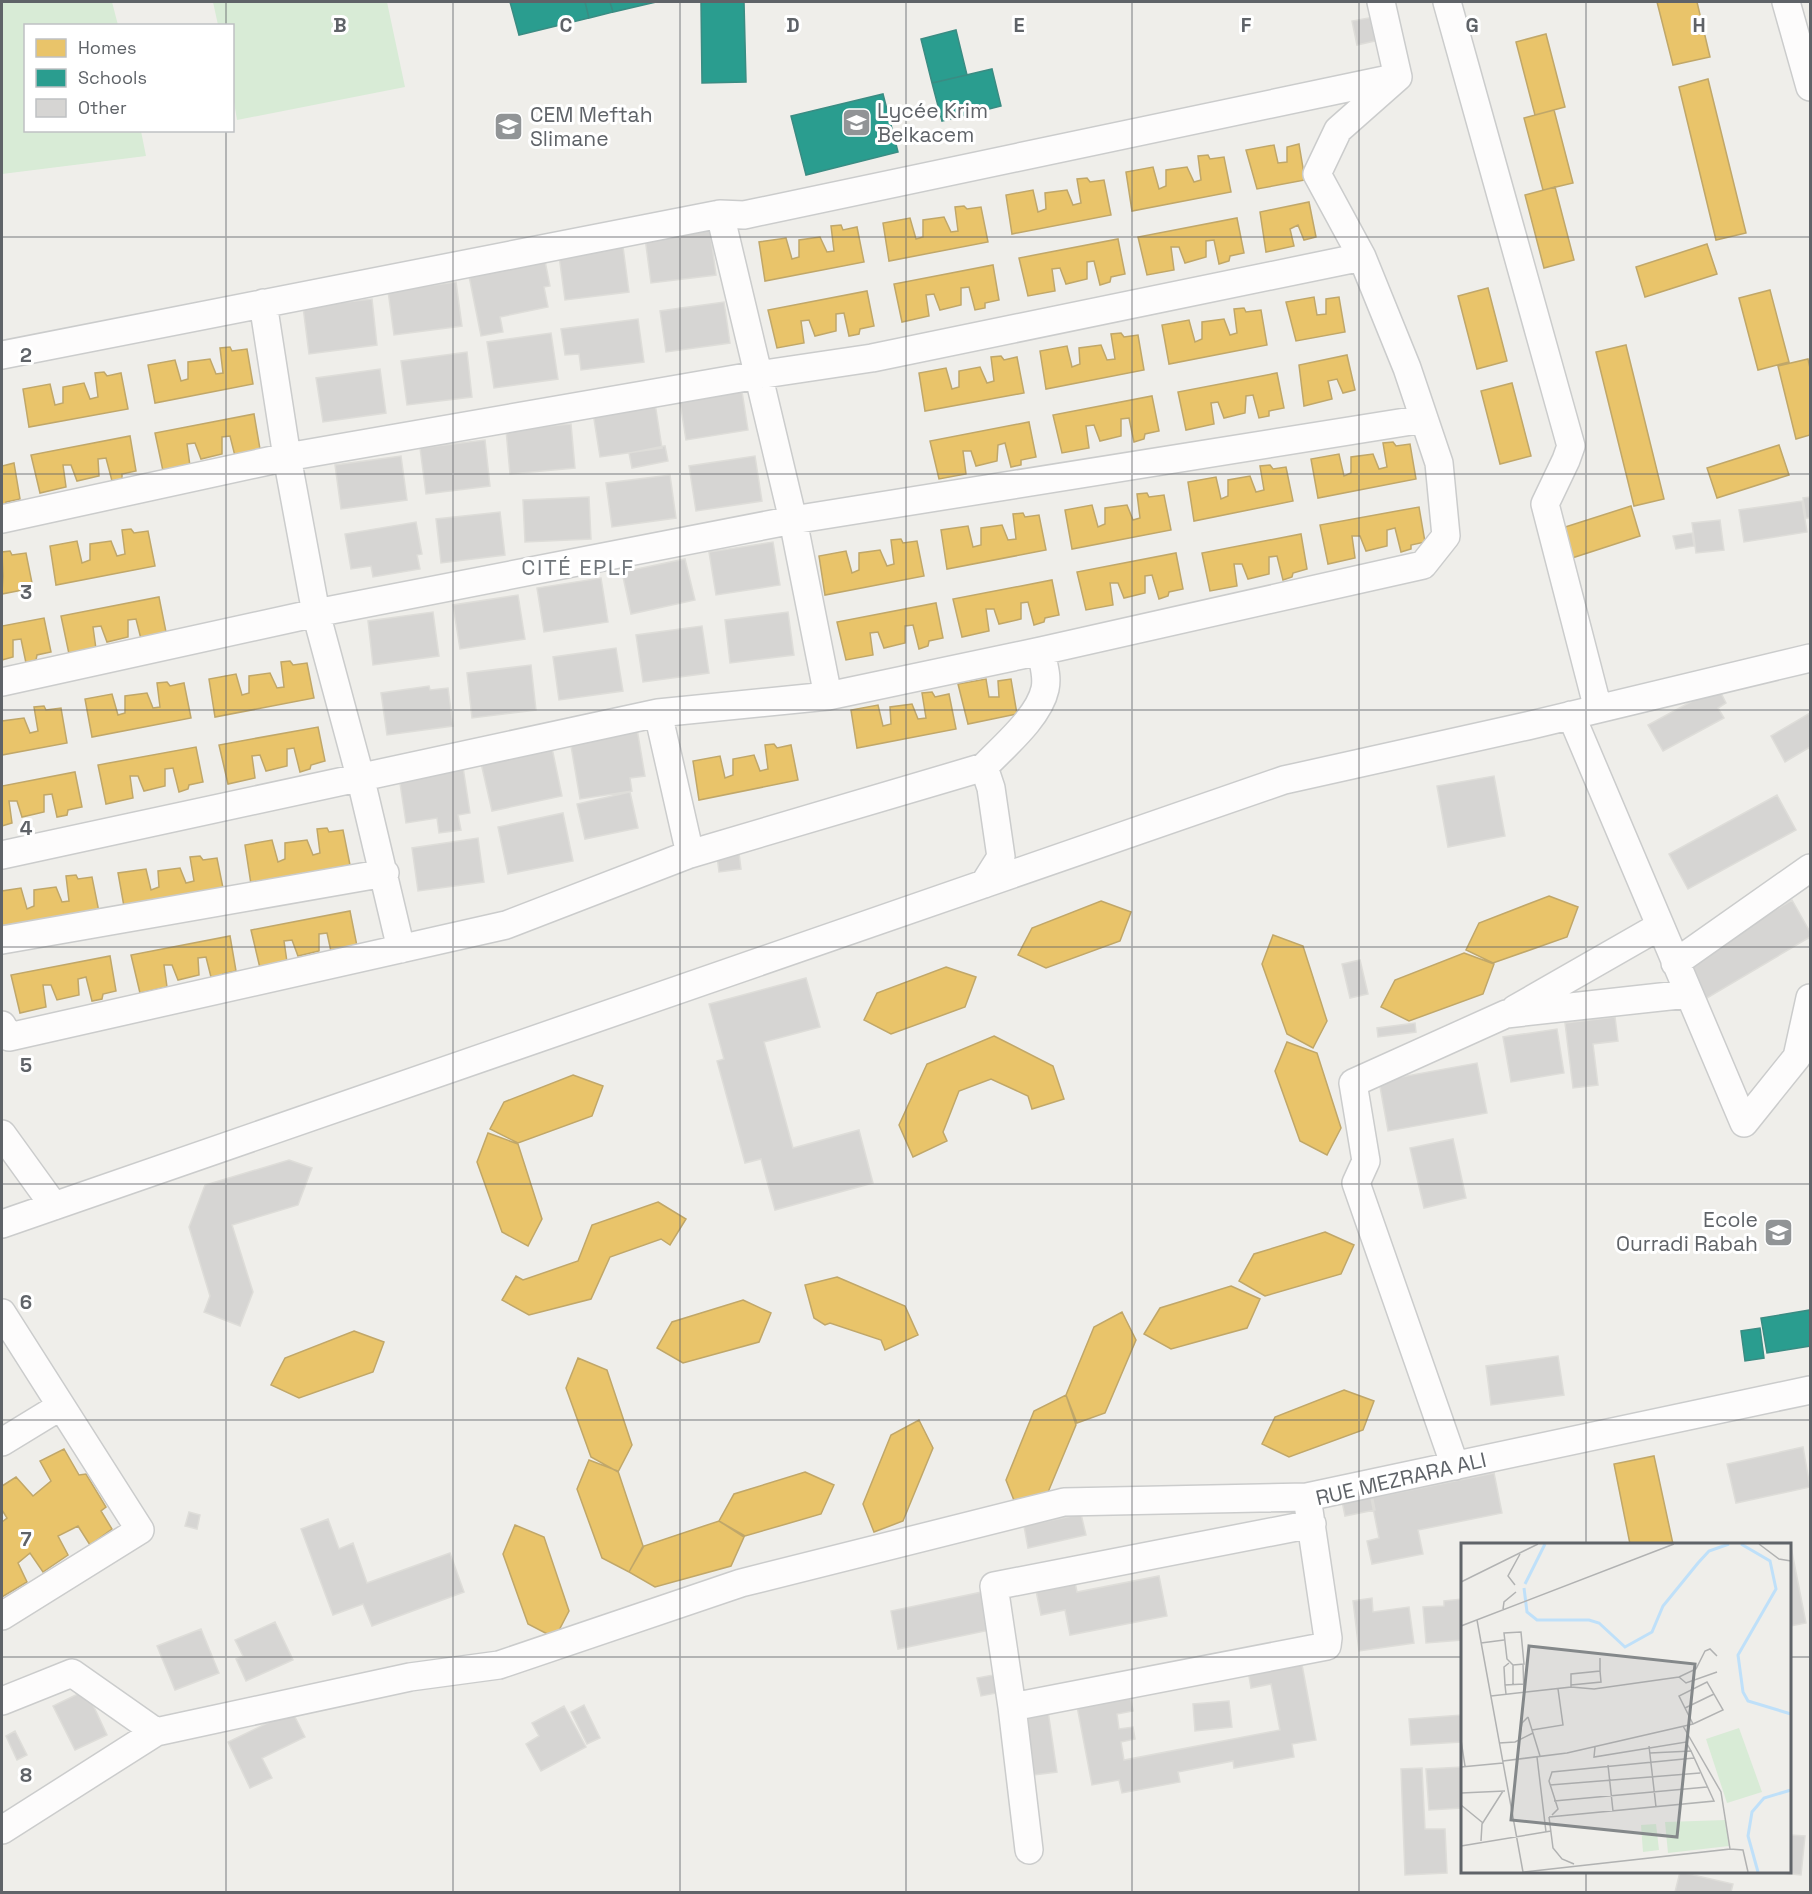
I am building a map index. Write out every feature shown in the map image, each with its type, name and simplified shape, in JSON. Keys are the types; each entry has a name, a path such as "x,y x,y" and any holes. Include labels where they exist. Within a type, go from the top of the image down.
{"street":[{"path":"1381,2 1398,77"},
{"path":"1447,2 1571,446 1545,504 1598,709"},
{"path":"1785,2 1810,87"},
{"path":"2,355 720,214 744,215 1398,77"},
{"path":"2,855 658,713 828,696 1041,651 1423,564 1446,536 1439,463 1407,368 1362,257 1317,174 1338,130 1398,77"},
{"path":"720,214 793,520 828,696"},
{"path":"2,519 287,457 758,375 872,358 1362,257"},
{"path":"263,303 287,457 316,613 385,873 401,949"},
{"path":"2,682 316,613 793,520 1424,419"},
{"path":"2,1025 9,1037 506,925 690,854 984,767 1037,710 1045,690 1046,676 1041,651"},
{"path":"2,1224 1284,780 1571,716 1810,658"},
{"path":"658,713 690,854"},
{"path":"1571,716 1744,1123 1797,1056 1810,998"},
{"path":"984,767 991,788 1001,856 984,884"},
{"path":"2,940 385,873"},
{"path":"1675,963 1810,874"},
{"path":"1455,1466 1356,1183 1366,1161 1353,1083 1506,1014 1660,926"},
{"path":"1506,1014 1688,994"},
{"path":"2,1134 54,1206"},
{"path":"2,1313 140,1530 2,1616"},
{"name":"RUE MEZRARA ALI","path":"1012,1707 1327,1646 1328,1638 1307,1497 1810,1390"},
{"path":"2,1442 61,1406"},
{"path":"2,1830 156,1732 410,1677 499,1665 741,1583 1064,1502 1307,1497"},
{"path":"1029,1850 1012,1707 994,1586 1312,1524"},
{"path":"2,1701 72,1673 156,1732"}],"green space":[{"path":"2,2 112,2 118,24 24,24 24,132 141,132 146,156 2,174"},
{"path":"213,2 387,2 405,87 237,120 234,102 234,24 218,24"}],"building: Homes":[{"path":"1657,2 1697,2 1710,57 1673,65"},
{"path":"1546,34 1565,107 1535,115 1516,42"},
{"path":"1708,79 1746,233 1716,240 1679,87"},
{"path":"1554,110 1573,183 1543,190 1524,118"},
{"path":"1299,144 1305,180 1257,189 1246,150 1274,145 1278,163 1287,162 1287,147"},
{"path":"1208,155 1210,159 1224,157 1231,192 1132,211 1126,172 1153,167 1159,189 1166,186 1166,170 1187,167 1194,182 1201,180 1198,156"},
{"path":"1087,178 1090,182 1104,180 1111,215 1012,234 1006,195 1033,190 1038,212 1046,209 1045,193 1067,190 1073,205 1081,203 1077,179"},
{"path":"1555,187 1574,260 1544,268 1525,195"},
{"path":"1309,202 1316,237 1304,240 1298,225 1290,229 1294,246 1266,252 1260,212"},
{"path":"964,206 967,209 981,207 988,242 889,261 883,223 910,218 916,239 923,237 923,220 944,217 951,232 958,231 955,207"},
{"path":"1237,218 1244,253 1230,256 1229,261 1219,264 1214,240 1206,241 1206,257 1185,263 1179,247 1171,247 1174,270 1147,275 1138,237"},
{"path":"841,225 843,230 857,227 864,262 765,281 759,242 786,238 792,259 799,257 799,240 820,237 827,252 834,251 831,226"},
{"path":"1118,239 1125,274 1111,277 1110,282 1100,285 1094,261 1087,262 1087,279 1066,284 1060,268 1052,269 1055,291 1028,296 1019,258"},
{"path":"1707,244 1717,274 1645,297 1636,267"},
{"path":"993,265 999,300 985,303 985,308 975,310 969,287 961,288 961,305 940,310 934,294 926,295 929,316 902,322 894,284"},
{"path":"1488,288 1507,361 1477,369 1458,296"},
{"path":"1770,290 1789,362 1758,370 1739,298"},
{"path":"867,291 874,326 860,329 859,334 849,336 844,313 836,314 836,331 815,336 809,320 801,321 804,343 777,348 768,310"},
{"path":"1314,297 1317,315 1326,314 1326,299 1339,297 1345,332 1296,341 1286,302"},
{"path":"1244,308 1246,312 1261,310 1267,345 1169,364 1162,325 1189,320 1195,342 1202,339 1202,322 1224,319 1230,335 1237,333 1234,309"},
{"path":"1121,333 1124,337 1138,335 1144,370 1046,389 1040,351 1067,346 1072,367 1080,364 1079,348 1101,345 1107,360 1115,359 1111,334"},
{"path":"1626,345 1664,499 1634,506 1596,352"},
{"path":"230,347 232,351 247,349 253,384 155,403 148,365 175,360 181,381 188,379 188,362 210,359 216,374 223,373 220,348"},
{"path":"1347,355 1355,390 1343,393 1337,379 1328,381 1332,399 1304,406 1299,365"},
{"path":"1001,356 1004,360 1017,357 1024,393 925,411 919,373 946,368 952,389 959,387 959,371 980,367 987,383 994,381 991,357"},
{"path":"1808,359 1810,435 1796,439 1778,366"},
{"path":"104,372 107,376 121,373 128,409 29,427 23,389 50,384 55,405 63,403 63,387 84,383 90,399 98,397 95,373"},
{"path":"1277,373 1284,408 1269,411 1269,416 1259,418 1253,395 1246,396 1245,413 1224,418 1218,402 1211,403 1214,424 1186,430 1178,392"},
{"path":"1512,383 1531,456 1500,464 1481,391"},
{"path":"1152,396 1159,431 1145,434 1144,439 1134,442 1129,418 1121,419 1121,436 1100,441 1094,425 1086,426 1089,448 1062,453 1053,415"},
{"path":"254,414 260,449 236,460 230,436 222,437 222,454 201,459 195,443 187,444 190,466 163,471 155,433"},
{"path":"1029,422 1036,457 1021,460 1021,465 1011,467 1005,443 998,445 997,461 976,466 971,451 963,451 966,474 939,479 930,441"},
{"path":"130,436 136,471 122,474 122,479 112,481 106,458 98,459 99,476 77,481 71,465 63,465 66,487 40,493 31,455"},
{"path":"1393,442 1396,446 1410,444 1416,479 1318,498 1311,459 1339,454 1344,476 1351,473 1351,457 1373,454 1379,469 1387,467 1383,443"},
{"path":"1779,445 1789,475 1717,498 1707,468"},
{"path":"14,463 20,499 6,502 6,506 2,507 2,466"},
{"path":"1270,465 1273,469 1286,467 1293,501 1194,521 1188,482 1216,477 1221,499 1228,496 1228,480 1250,476 1256,492 1264,490 1260,466"},
{"path":"1147,493 1149,497 1164,495 1171,530 1072,549 1065,510 1092,505 1098,527 1105,524 1105,508 1127,505 1133,520 1140,518 1137,494"},
{"path":"1631,506 1640,536 1569,559 1559,529"},
{"path":"1419,507 1425,542 1411,545 1411,549 1401,552 1395,528 1387,530 1387,546 1366,551 1360,536 1352,536 1355,558 1328,564 1320,525"},
{"path":"1023,513 1025,517 1039,515 1046,550 947,569 941,530 968,526 973,547 981,545 981,528 1002,525 1008,540 1016,539 1013,514"},
{"path":"131,529 134,533 148,531 155,566 56,585 50,546 77,541 82,563 90,560 90,544 111,541 117,556 125,554 122,530"},
{"path":"1301,534 1307,569 1293,573 1292,577 1283,580 1277,556 1269,557 1269,574 1248,579 1242,564 1234,564 1237,586 1210,591 1202,553"},
{"path":"901,539 903,543 917,541 924,576 825,595 819,556 846,551 852,573 859,570 859,553 880,550 887,566 894,564 891,540"},
{"path":"10,551 12,555 26,553 33,588 2,594 2,552"},
{"path":"1176,553 1183,589 1169,592 1168,596 1159,599 1152,575 1145,576 1145,593 1124,598 1118,583 1110,583 1113,605 1086,610 1077,572"},
{"path":"1052,580 1059,615 1045,618 1044,622 1034,625 1028,602 1021,603 1021,619 999,624 994,609 986,609 989,631 962,637 953,599"},
{"path":"159,597 166,632 142,643 136,619 128,620 128,637 107,642 101,626 93,627 96,649 69,654 61,616"},
{"path":"936,603 943,638 929,641 928,646 919,649 913,625 905,626 905,643 884,648 878,632 870,633 873,655 846,660 837,622"},
{"path":"44,618 51,652 37,655 36,660 26,663 21,639 13,640 13,657 2,660 2,626"},
{"path":"290,661 293,665 307,663 314,698 215,717 209,679 236,674 242,695 249,693 249,676 270,673 277,688 284,687 281,662"},
{"path":"986,679 989,697 999,697 998,681 1011,679 1017,714 968,724 958,684"},
{"path":"167,682 170,686 184,683 191,718 92,737 85,699 112,694 118,715 125,713 125,696 147,693 153,708 160,707 157,683"},
{"path":"932,692 935,697 949,694 956,729 857,748 851,710 878,705 883,726 891,724 890,707 912,704 918,719 926,718 922,693"},
{"path":"44,706 46,710 61,708 67,743 2,755 2,721 24,718 30,733 38,731 34,707"},
{"path":"318,727 325,761 311,765 310,769 300,772 294,748 287,749 287,766 266,771 260,755 252,756 255,778 228,784 219,745"},
{"path":"774,744 777,748 791,745 798,780 699,800 693,761 720,756 725,778 733,775 733,759 754,755 760,771 768,769 765,745"},
{"path":"196,747 203,782 189,785 188,789 179,792 173,768 165,769 165,786 144,791 138,776 130,776 133,798 106,804 98,765"},
{"path":"75,772 82,807 68,810 67,815 57,817 52,794 44,795 44,812 22,817 17,801 9,801 12,823 2,826 2,786"},
{"path":"327,828 329,832 343,830 350,865 251,884 245,845 272,840 278,862 285,859 285,843 307,840 313,855 320,853 317,829"},
{"path":"200,856 203,860 217,858 224,893 125,912 118,873 146,869 151,890 159,887 158,871 180,868 186,883 194,881 190,857"},
{"path":"76,875 78,879 92,877 99,912 2,931 2,891 21,888 27,909 34,906 34,890 56,887 62,902 69,901 66,876"},
{"path":"1549,896 1578,907 1567,937 1493,963 1466,950 1479,923"},
{"path":"1101,901 1131,912 1120,941 1046,968 1018,955 1032,928"},
{"path":"350,911 357,946 332,956 327,933 319,934 319,951 298,956 292,940 284,941 287,962 260,968 251,930"},
{"path":"1273,935 1303,946 1327,1021 1313,1048 1287,1034 1262,964"},
{"path":"230,936 236,971 223,974 222,978 212,981 206,957 198,958 199,975 178,980 172,965 164,965 167,987 140,993 131,955"},
{"path":"1464,953 1494,964 1483,994 1409,1021 1381,1007 1395,980"},
{"path":"110,956 116,991 103,994 102,999 92,1001 86,977 78,979 79,995 57,1000 51,985 43,985 46,1007 20,1013 11,975"},
{"path":"946,967 976,977 965,1007 891,1034 864,1020 877,993"},
{"path":"994,1036 1053,1066 1064,1099 1032,1109 1028,1096 991,1079 959,1091 943,1132 947,1141 913,1157 899,1125 927,1064"},
{"path":"1287,1042 1317,1053 1341,1128 1327,1155 1300,1141 1275,1071"},
{"path":"573,1075 603,1086 592,1116 518,1143 490,1129 504,1102"},
{"path":"488,1133 518,1144 542,1219 528,1246 502,1232 477,1162"},
{"path":"658,1202 686,1219 670,1245 661,1239 610,1257 591,1299 529,1315 502,1300 516,1276 523,1280 578,1261 592,1225"},
{"path":"1325,1232 1354,1245 1341,1274 1265,1296 1239,1281 1254,1254"},
{"path":"837,1277 905,1306 918,1335 885,1350 881,1340 830,1323 825,1325 814,1318 805,1285"},
{"path":"1231,1286 1260,1299 1247,1328 1171,1349 1144,1334 1160,1308"},
{"path":"743,1300 771,1313 759,1342 683,1363 657,1348 672,1322"},
{"path":"1122,1312 1136,1340 1105,1413 1077,1423 1066,1395 1094,1327"},
{"path":"354,1331 384,1342 373,1372 299,1398 271,1385 285,1358"},
{"path":"578,1358 607,1370 632,1445 618,1472 591,1457 566,1388"},
{"path":"1344,1390 1374,1401 1363,1430 1289,1457 1262,1444 1275,1417"},
{"path":"1066,1395 1076,1425 1046,1497 1017,1508 1006,1480 1034,1411"},
{"path":"919,1420 933,1448 903,1521 874,1532 863,1504 891,1435"},
{"path":"64,1449 79,1475 86,1474 106,1507 101,1511 112,1529 90,1545 78,1526 58,1536 68,1555 43,1572 30,1553 18,1563 27,1582 2,1597 2,1522 7,1518 2,1510 2,1486 16,1477 33,1496 51,1481 40,1461"},
{"path":"1654,1456 1673,1543 1630,1543 1614,1464"},
{"path":"589,1460 618,1471 643,1546 629,1572 602,1558 577,1489"},
{"path":"805,1472 834,1485 821,1514 745,1536 719,1521 734,1494"},
{"path":"719,1521 744,1537 731,1566 655,1587 629,1572 644,1546"},
{"path":"515,1525 544,1537 569,1611 555,1638 528,1624 503,1554"}],"building: Schools":[{"path":"510,2 585,2 589,18 519,35"},
{"path":"585,2 610,2 613,12 589,18"},
{"path":"610,2 656,2 613,12"},
{"path":"701,2 744,2 746,82 702,83"},
{"path":"956,30 967,75 932,83 921,39"},
{"path":"992,69 1001,106 942,121 932,83"},
{"path":"883,94 898,152 806,175 791,116"},
{"path":"1810,1310 1810,1346 1767,1353 1761,1318"},
{"path":"1760,1328 1764,1358 1745,1361 1741,1331"}],"building: Other":[{"path":"1379,16 1384,39 1357,45 1352,21"},
{"path":"710,230 716,275 651,283 645,238"},
{"path":"623,247 629,292 565,300 559,256"},
{"path":"545,261 550,286 544,287 548,307 500,317 503,332 481,336 469,276"},
{"path":"456,282 462,326 394,335 388,291"},
{"path":"372,299 377,345 309,354 303,307"},
{"path":"724,302 730,343 666,352 660,311"},
{"path":"638,319 644,362 581,370 579,354 565,355 561,329"},
{"path":"551,333 558,379 494,388 487,342"},
{"path":"467,352 472,397 407,405 401,361"},
{"path":"380,369 386,413 323,422 316,378"},
{"path":"741,385 748,430 686,440 679,395"},
{"path":"655,403 662,448 600,457 593,413"},
{"path":"571,424 575,468 510,474 506,430"},
{"path":"485,440 490,486 426,494 420,448"},
{"path":"665,446 668,461 632,468 629,453"},
{"path":"401,456 407,500 341,509 335,465"},
{"path":"755,456 762,501 696,511 689,466"},
{"path":"670,475 676,518 612,527 606,483"},
{"path":"589,497 591,539 525,542 523,500"},
{"path":"1810,497 1810,518 1806,518 1803,498"},
{"path":"1802,501 1807,532 1744,542 1739,510"},
{"path":"500,512 505,555 441,563 436,519"},
{"path":"1720,520 1724,550 1696,553 1692,523"},
{"path":"416,522 422,554 417,555 420,569 373,577 371,566 351,569 345,534"},
{"path":"1692,533 1694,546 1676,549 1673,536"},
{"path":"773,542 780,585 716,595 709,552"},
{"path":"685,559 695,600 631,614 622,572"},
{"path":"601,578 608,622 544,632 537,588"},
{"path":"518,595 525,639 460,649 453,605"},
{"path":"433,612 439,656 373,665 368,621"},
{"path":"788,612 794,655 730,663 725,620"},
{"path":"702,626 709,673 643,682 636,635"},
{"path":"616,648 623,691 559,700 553,657"},
{"path":"531,665 536,710 472,718 467,673"},
{"path":"429,686 430,690 448,688 453,726 387,735 381,693"},
{"path":"1718,687 1726,703 1718,708 1724,718 1663,751 1648,725"},
{"path":"1810,713 1810,747 1785,762 1771,736"},
{"path":"637,729 645,776 630,778 632,791 580,799 570,740"},
{"path":"552,748 562,796 492,811 481,763"},
{"path":"463,767 470,813 458,815 461,830 439,833 437,818 406,823 399,777"},
{"path":"1494,776 1505,836 1448,847 1437,786"},
{"path":"630,792 638,828 585,839 577,804"},
{"path":"1777,795 1796,830 1688,889 1669,854"},
{"path":"563,813 573,861 508,874 498,827"},
{"path":"478,838 484,882 418,891 412,848"},
{"path":"738,845 741,869 719,872 716,848"},
{"path":"1792,900 1810,932 1810,937 1702,1001 1681,966"},
{"path":"1360,960 1368,994 1350,998 1342,964"},
{"path":"806,978 820,1027 764,1042 793,1148 859,1130 873,1183 775,1210 761,1159 745,1163 717,1061 724,1059 709,1004"},
{"path":"1615,1017 1618,1041 1593,1044 1598,1085 1573,1088 1565,1023"},
{"path":"1415,1023 1416,1032 1378,1037 1377,1028"},
{"path":"1557,1029 1564,1073 1511,1082 1503,1037"},
{"path":"1477,1063 1487,1113 1388,1131 1379,1081"},
{"path":"1453,1139 1466,1198 1424,1208 1410,1148"},
{"path":"289,1160 312,1168 298,1205 232,1225 253,1292 240,1326 204,1312 210,1296 189,1227 205,1185"},
{"path":"1558,1356 1564,1395 1491,1405 1486,1366"},
{"path":"1803,1447 1810,1487 1736,1503 1727,1464"},
{"path":"1494,1473 1502,1513 1418,1530 1423,1554 1372,1564 1367,1541 1379,1538 1371,1498"},
{"path":"1372,1495 1375,1510 1345,1516 1342,1501"},
{"path":"189,1512 200,1515 197,1529 185,1526"},
{"path":"1081,1514 1086,1535 1028,1548 1024,1526"},
{"path":"328,1519 339,1549 353,1543 367,1583 450,1553 464,1592 372,1626 363,1604 333,1615 301,1529"},
{"path":"1791,1547 1806,1623 1791,1626"},
{"path":"1073,1573 1077,1592 1159,1576 1167,1616 1070,1635 1065,1610 1041,1615 1034,1581"},
{"path":"982,1592 990,1630 898,1649 891,1611"},
{"path":"1372,1598 1373,1612 1409,1607 1414,1643 1359,1651 1353,1601"},
{"path":"1461,1599 1461,1640 1426,1643 1423,1607 1444,1606 1444,1601"},
{"path":"275,1622 293,1660 246,1681 236,1659 243,1656 235,1640"},
{"path":"201,1629 219,1673 175,1690 157,1646"},
{"path":"1300,1654 1316,1740 1292,1744 1294,1757 1234,1768 1233,1761 1178,1772 1180,1782 1122,1793 1119,1780 1092,1785 1076,1701 1128,1683 1133,1711 1117,1714 1119,1729 1133,1727 1135,1739 1121,1742 1124,1760 1280,1730 1271,1684 1251,1688 1247,1664"},
{"path":"998,1674 1002,1692 981,1696 977,1678"},
{"path":"86,1690 107,1735 75,1750 53,1706"},
{"path":"1229,1701 1232,1727 1195,1731 1193,1704"},
{"path":"1047,1704 1057,1772 1026,1776 1016,1708"},
{"path":"584,1705 600,1738 587,1744 571,1712"},
{"path":"564,1706 586,1747 541,1771 526,1744 539,1736 532,1723"},
{"path":"291,1709 305,1737 262,1758 272,1778 250,1788 228,1742 280,1717"},
{"path":"1461,1715 1461,1742 1411,1745 1409,1719"},
{"path":"15,1731 27,1755 17,1760 6,1736"},
{"path":"1461,1767 1461,1808 1429,1810 1426,1769"},
{"path":"1422,1768 1425,1829 1445,1829 1447,1873 1405,1875 1401,1769"},
{"path":"1791,1835 1805,1836 1801,1875 1780,1873 1791,1873"},
{"path":"1680,1873 1733,1884 1731,1892 1675,1892"}],"place":[{"name":"Lycée Krim Belkacem","path":"856,123"},
{"name":"CEM Meftah Slimane","path":"509,127"},
{"name":"Ecole Ourradi Rabah","path":"1779,1232"}],"district":[{"name":"CITÉ EPLF","path":"578,567"}]}
